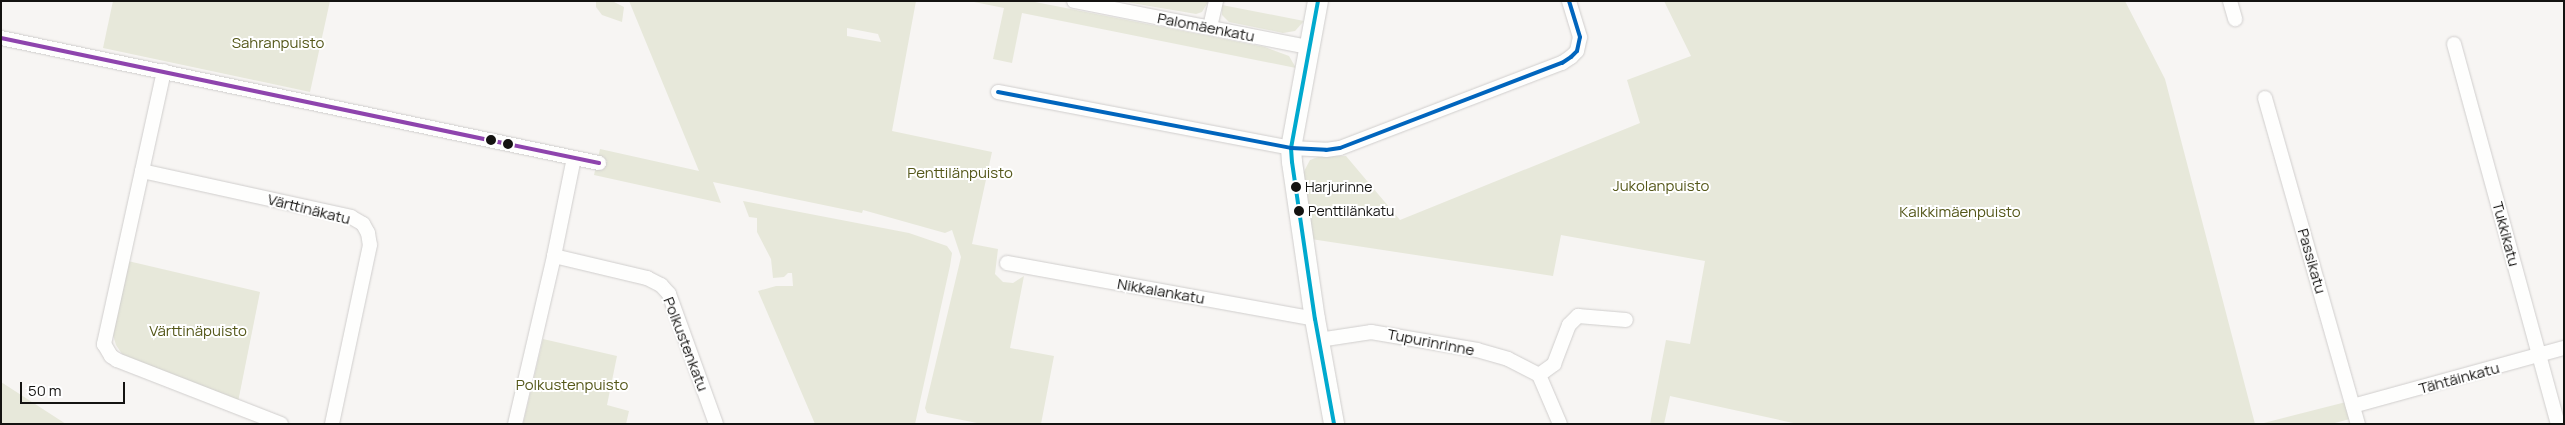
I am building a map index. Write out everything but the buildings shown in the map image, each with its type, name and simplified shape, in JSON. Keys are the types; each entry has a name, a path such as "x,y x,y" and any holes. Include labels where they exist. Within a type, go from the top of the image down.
{"street":[{"name":"Palomäenkatu","path":"1074,1 1309,47"},
{"path":"1210,27 1216,1"},
{"path":"1318,1 1291,148 1315,319 1334,424"},
{"path":"998,92 1291,148 1326,150 1360,142 1562,63 1577,50 1580,37 1569,1"},
{"path":"2230,1 2235,19"},
{"path":"1,38 599,163"},
{"name":"Tukkikatu","path":"2454,44 2558,424"},
{"path":"164,71 104,336 106,351 117,360 281,424"},
{"name":"Passikatu","path":"2265,98 2358,424"},
{"path":"515,424 554,256 574,158"},
{"name":"Värttinäkatu","path":"142,170 351,217 363,224 368,233 370,245 332,424"},
{"name":"Polkustenkatu","path":"554,256 647,278 661,285 669,294 716,424"},
{"name":"Nikkalankatu","path":"1007,263 1315,319"},
{"path":"1560,424 1539,375 1554,364 1569,325 1578,316 1626,320"},
{"name":"Tupurinrinne","path":"1319,340 1362,332 1379,333 1477,350 1508,359 1539,375"},
{"name":"Tähtäinkatu","path":"2354,406 2564,348"}],"green space":[{"name":"Sahranpuisto","path":"113,1 330,1 310,92 103,48"},
{"path":"596,1 612,1 624,7 622,22 602,15 596,7"},
{"name":"Penttilänpuisto","path":"629,1 916,1 892,131 992,152 972,244 998,249 995,274 1003,282 1013,283 1024,276 1010,348 1054,356 1041,424 982,424 927,413 925,408 961,257 952,230 945,233 863,210 862,213 713,182 721,203 594,175 600,149 699,171","holes":["847,28 878,34 881,42 847,36"]},
{"path":"969,1 1030,1 1265,47 1289,56 1296,68 1022,13 1012,63 993,59 1004,8"},
{"path":"1120,1 1208,2 1202,12 1196,14"},
{"name":"Kalkkimäenpuisto","path":"1664,1 2125,1 2165,79 2255,424 1798,424 1670,396 1664,424 1650,424 1666,340 1690,344 1705,261 1561,235 1553,276 1311,239 1302,175 1310,160 1318,157 1346,156 1400,220 1640,123 1627,80 1691,56"},
{"path":"1222,5 1304,21 1295,31 1283,33 1229,22 1222,15"},
{"path":"743,201 909,233 947,246 952,253 950,266 915,424 815,424 758,291 776,286 793,286 792,273 788,273 784,277 773,278 771,259 757,232 757,218 749,217"},
{"name":"Värttinäpuisto","path":"128,261 260,292 238,402 124,357 116,345 113,335 114,321"},
{"name":"Polkustenpuisto","path":"543,339 617,356 607,405 629,411 626,424 523,424"},
{"path":"1,382 66,424 1,424"},
{"path":"2346,402 2350,419 2331,424 2260,424"}],"transit line":[{"path":"1318,1 1291,148 1315,319 1334,424"},
{"path":"998,92 1291,148 1326,150 1340,148 1562,63 1577,51 1580,37 1569,1"},
{"path":"1,38 599,163"}],"place":[{"name":"Harjurinne","path":"1296,187"},
{"name":"Penttilänkatu","path":"1299,211"}],"park label":[{"name":"Jukolanpuisto","path":"1661,186"}]}
